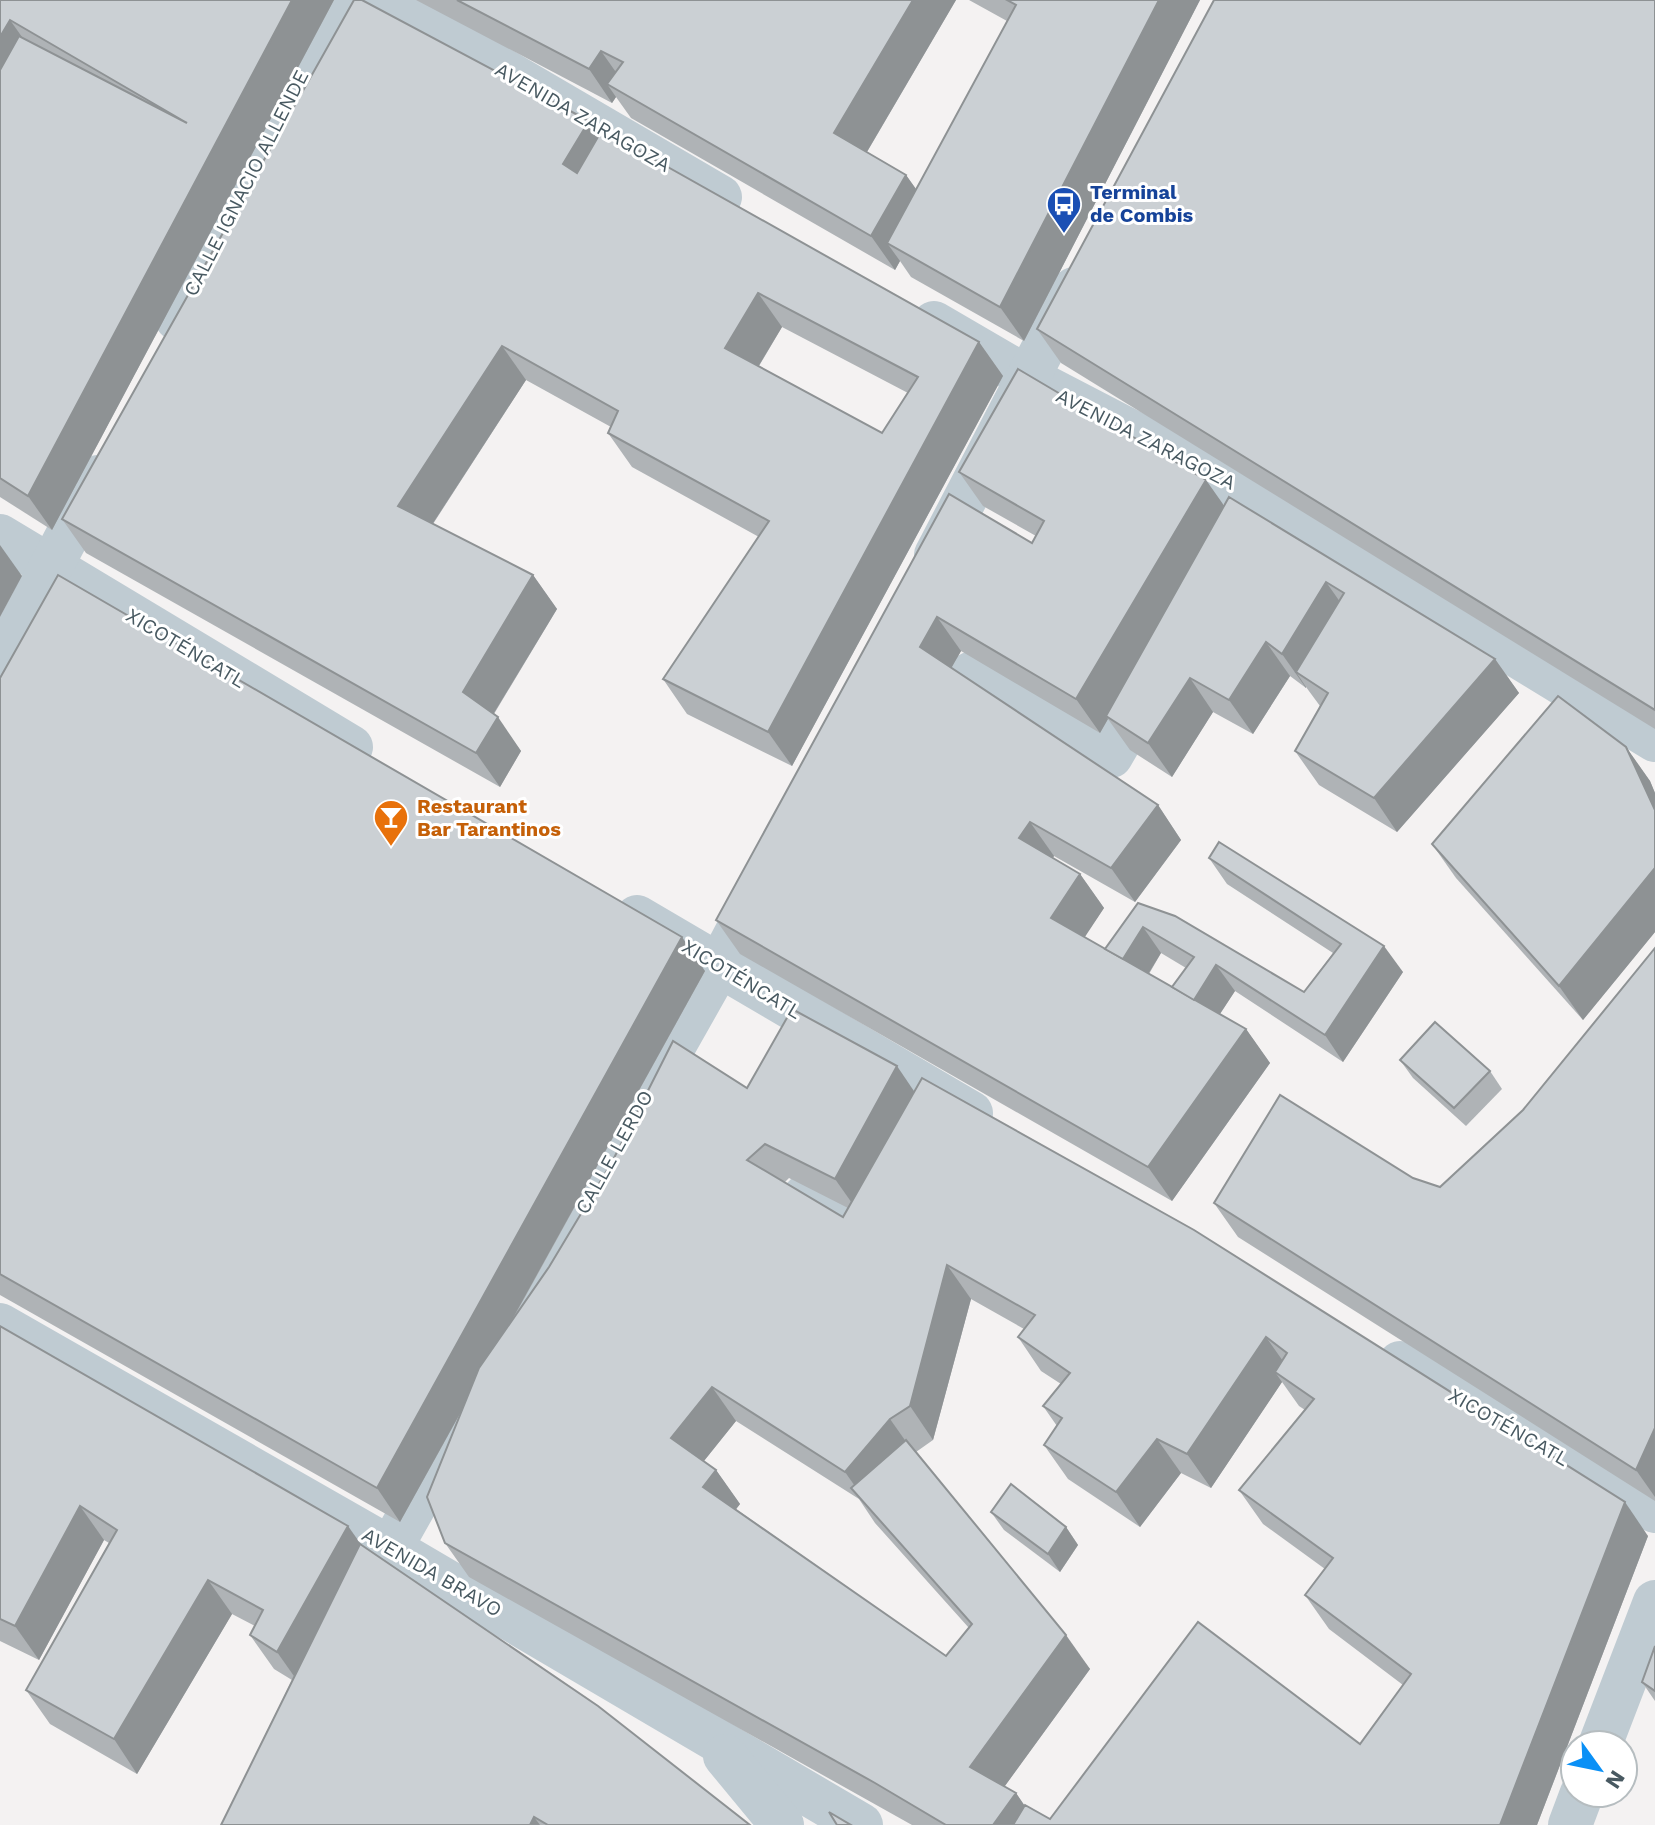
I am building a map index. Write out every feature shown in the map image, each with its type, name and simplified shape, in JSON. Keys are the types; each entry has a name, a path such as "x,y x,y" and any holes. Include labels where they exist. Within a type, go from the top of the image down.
{"street":[{"name":"CALLE IGNACIO ALLENDE","path":"160,355 338,0"},
{"name":"AVENIDA ZARAGOZA","path":"383,0 755,218"},
{"path":"919,589 1030,379 1092,253"},
{"name":"AVENIDA ZARAGOZA","path":"906,306 1030,379 1259,498 1655,740"},
{"path":"0,664 117,440"},
{"path":"1236,539 1259,498"},
{"name":"XICOTÉNCATL","path":"0,536 379,763"},
{"path":"972,673 1111,756 1174,647"},
{"name":"CALLE LERDO","path":"336,1645 719,966 778,854"},
{"name":"XICOTÉNCATL","path":"597,893 1000,1131"},
{"path":"805,1196 868,1227 932,1091"},
{"name":"AVENIDA BRAVO","path":"0,1325 390,1548 861,1825"},
{"name":"XICOTÉNCATL","path":"1369,1345 1655,1511"},
{"path":"1606,1729 1655,1602"},
{"path":"705,1732 782,1825"}],"building":[{"path":"0,0 292,0 28,496 0,478 0,70 19,36 187,123 10,20 0,37"},
{"path":"354,0 362,0 589,121 563,164 577,173 602,130 979,342 768,732 663,679 769,521 608,433 618,411 502,346 398,506 533,575 463,692 498,717 476,753 62,519","holes":["758,293 918,377 882,433 725,348"]},
{"path":"457,0 913,0 834,133 906,175 871,236 607,84 623,62 601,51 589,69"},
{"path":"1007,0 1159,0 1000,307 887,243 1016,5"},
{"path":"1214,0 1655,0 1655,710 1037,329"},
{"path":"1018,369 1206,480 1076,699 937,617 920,647 1158,805 1111,868 1030,822 1019,838 1080,874 1051,918 1246,1029 1148,1167 716,920 949,494 1032,543 1044,521 959,472"},
{"path":"1229,497 1495,659 1374,798 1295,751 1328,693 1296,672 1344,593 1326,582 1282,654 1266,642 1229,700 1190,678 1148,743 1106,716"},
{"path":"58,575 682,937 377,1488 0,1274 0,678"},
{"path":"1558,696 1626,747 1655,810 1655,868 1559,986 1432,844"},
{"path":"1219,842 1384,946 1325,1035 1216,965 1194,1000 1172,987 1194,957 1143,927 1123,959 1105,949 1138,903 1175,916 1304,992 1341,944 1209,858"},
{"path":"1655,948 1655,1428 1636,1470 1214,1203 1280,1095 1413,1178 1440,1187 1523,1110"},
{"path":"792,1009 897,1066 835,1179 765,1144 747,1160 843,1217 922,1078 1194,1230 1625,1502 1500,1825 1013,1825 1025,1805 1050,1819 1198,1622 1360,1744 1411,1674 1305,1595 1333,1558 1239,1490 1314,1399 1275,1372 1287,1353 1266,1337 1187,1454 1157,1439 1116,1492 1044,1445 1062,1418 1043,1406 1070,1373 1018,1337 1035,1315 947,1265 910,1406 890,1419 845,1472 712,1387 671,1438 716,1470 703,1487 946,1656 972,1624 851,1488 906,1440 1066,1635 970,1767 1016,1793 993,1825 946,1825 445,1543 427,1497 479,1368 549,1267 612,1162 673,1041 747,1088"},
{"path":"1435,1022 1490,1071 1454,1108 1400,1060"},
{"path":"0,1326 348,1526 277,1652 250,1635 263,1610 208,1580 114,1739 26,1690 117,1530 80,1506 15,1626 0,1619"},
{"path":"1011,1484 1066,1527 1048,1554 991,1512"},
{"path":"360,1544 598,1706 750,1825 548,1825 534,1817 530,1825 221,1825"},
{"path":"1655,1646 1655,1691 1642,1682"},
{"path":"829,1812 851,1825 837,1825"}],"place":[{"name":"Terminal de Combis","path":"1064,235"},
{"name":"Restaurant Bar Tarantinos","path":"391,848"}]}
